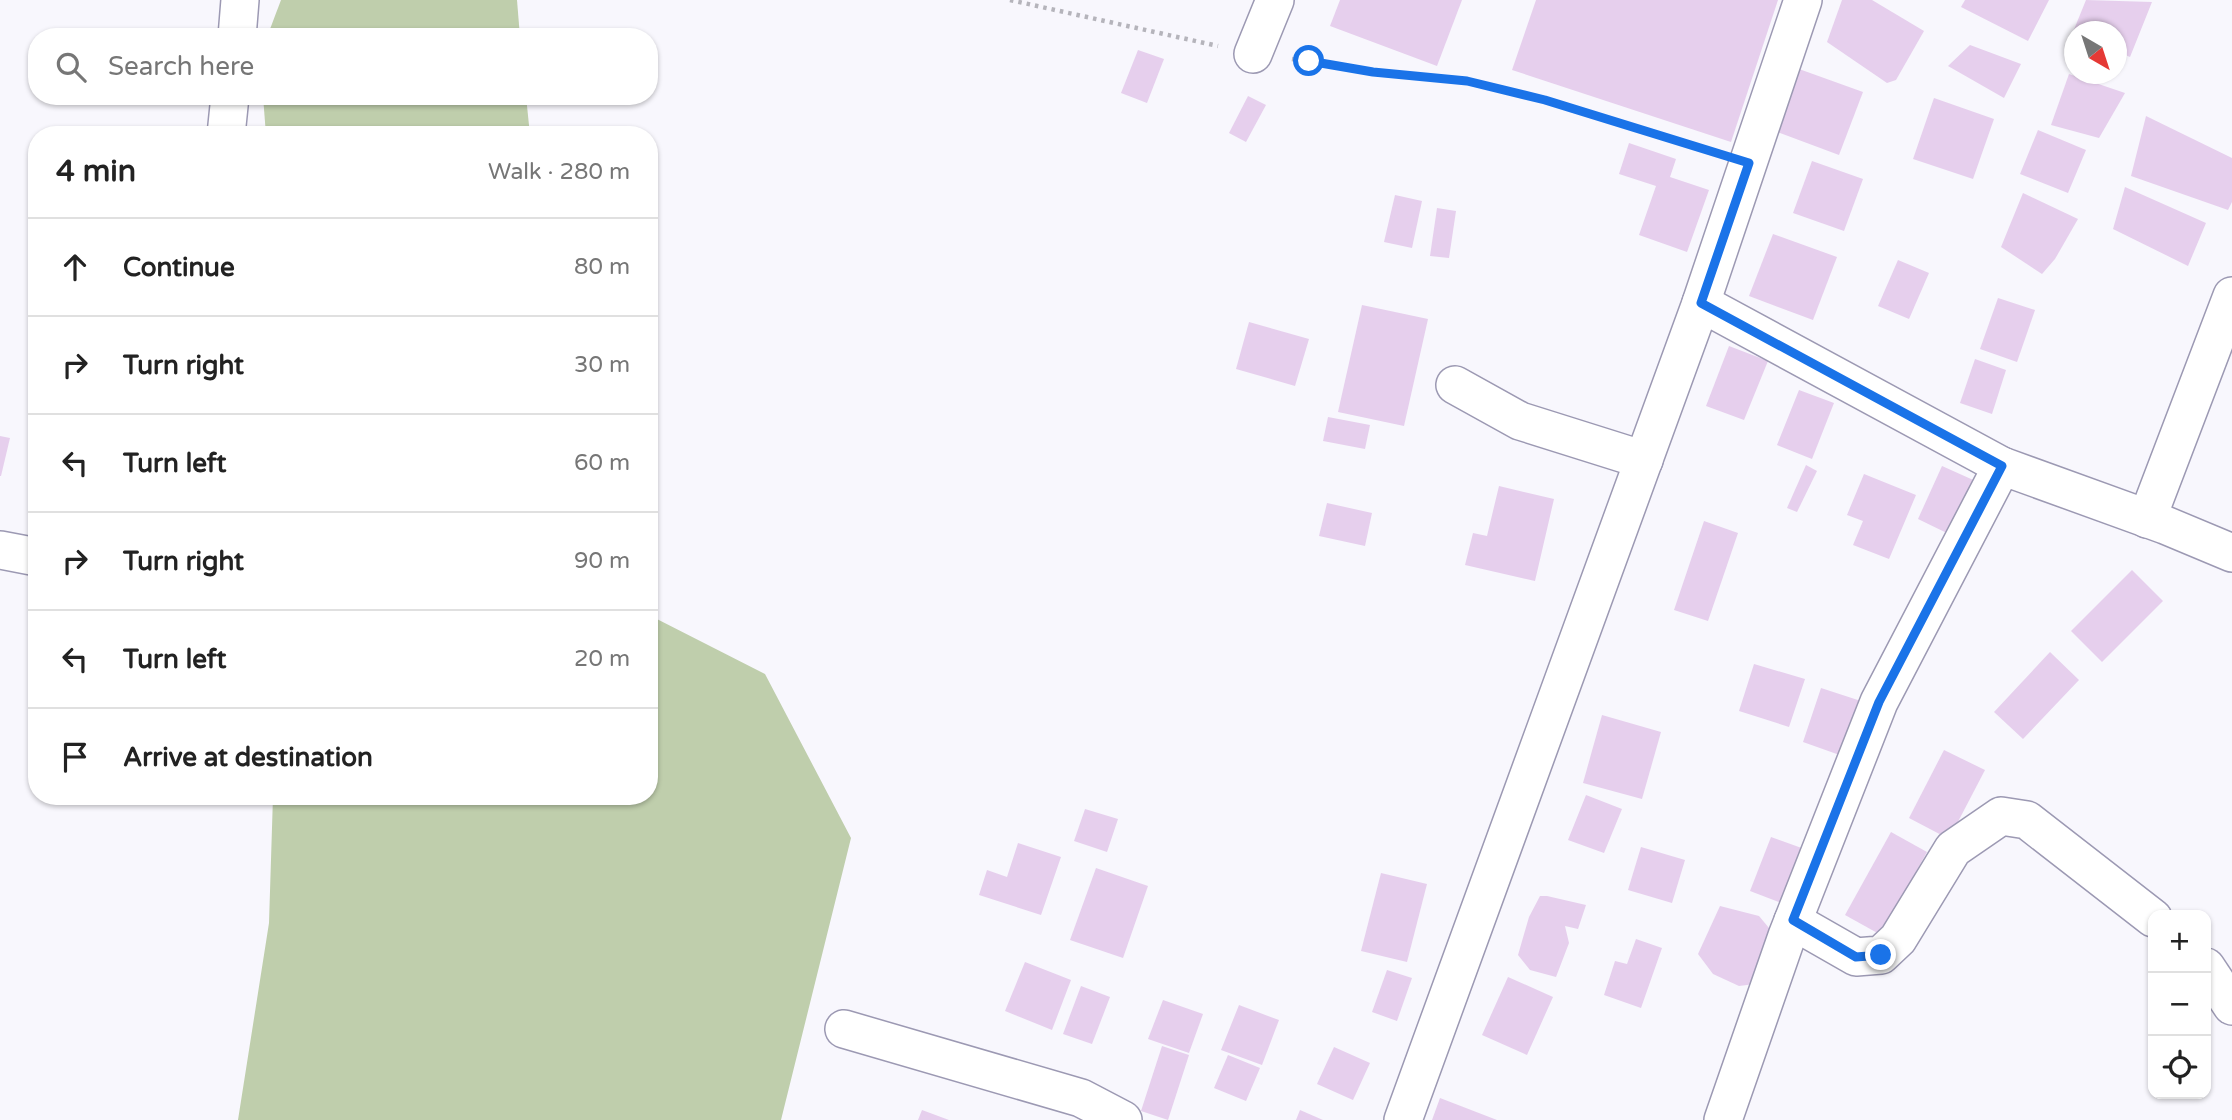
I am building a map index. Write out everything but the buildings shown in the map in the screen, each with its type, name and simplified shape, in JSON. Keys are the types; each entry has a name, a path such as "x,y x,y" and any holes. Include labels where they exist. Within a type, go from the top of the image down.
{"street":[{"path":"1253,54 1275,0"},
{"path":"1403,1120 1701,303 1803,0"},
{"path":"227,126 229,105"},
{"path":"2147,519 2232,296"},
{"path":"1701,303 2002,466 2232,553"},
{"path":"1455,386 1520,421 1644,460"},
{"path":"1723,1120 1793,920 1879,702 2002,466"},
{"path":"0,550 28,555"},
{"path":"1793,920 1856,957 1881,955 1898,939 1953,849 2001,816 2027,820 2148,914"},
{"path":"2210,973 2232,1006"},
{"path":"844,1029 1081,1098 1123,1120"}],"path":[{"path":"1010,0 1253,54 1373,72 1467,81 1545,100 1749,163"}],"green space":[{"path":"281,0 517,0 519,28 270,28"},
{"path":"264,105 527,105 529,126 265,126"},
{"path":"658,620 765,674 851,838 781,1120 238,1120 269,923 273,805 658,805"}],"route":[{"path":"1309,61 1373,72 1467,81 1545,100 1749,163 1701,303 2002,466 1879,702 1793,920 1856,957 1881,955"}]}
